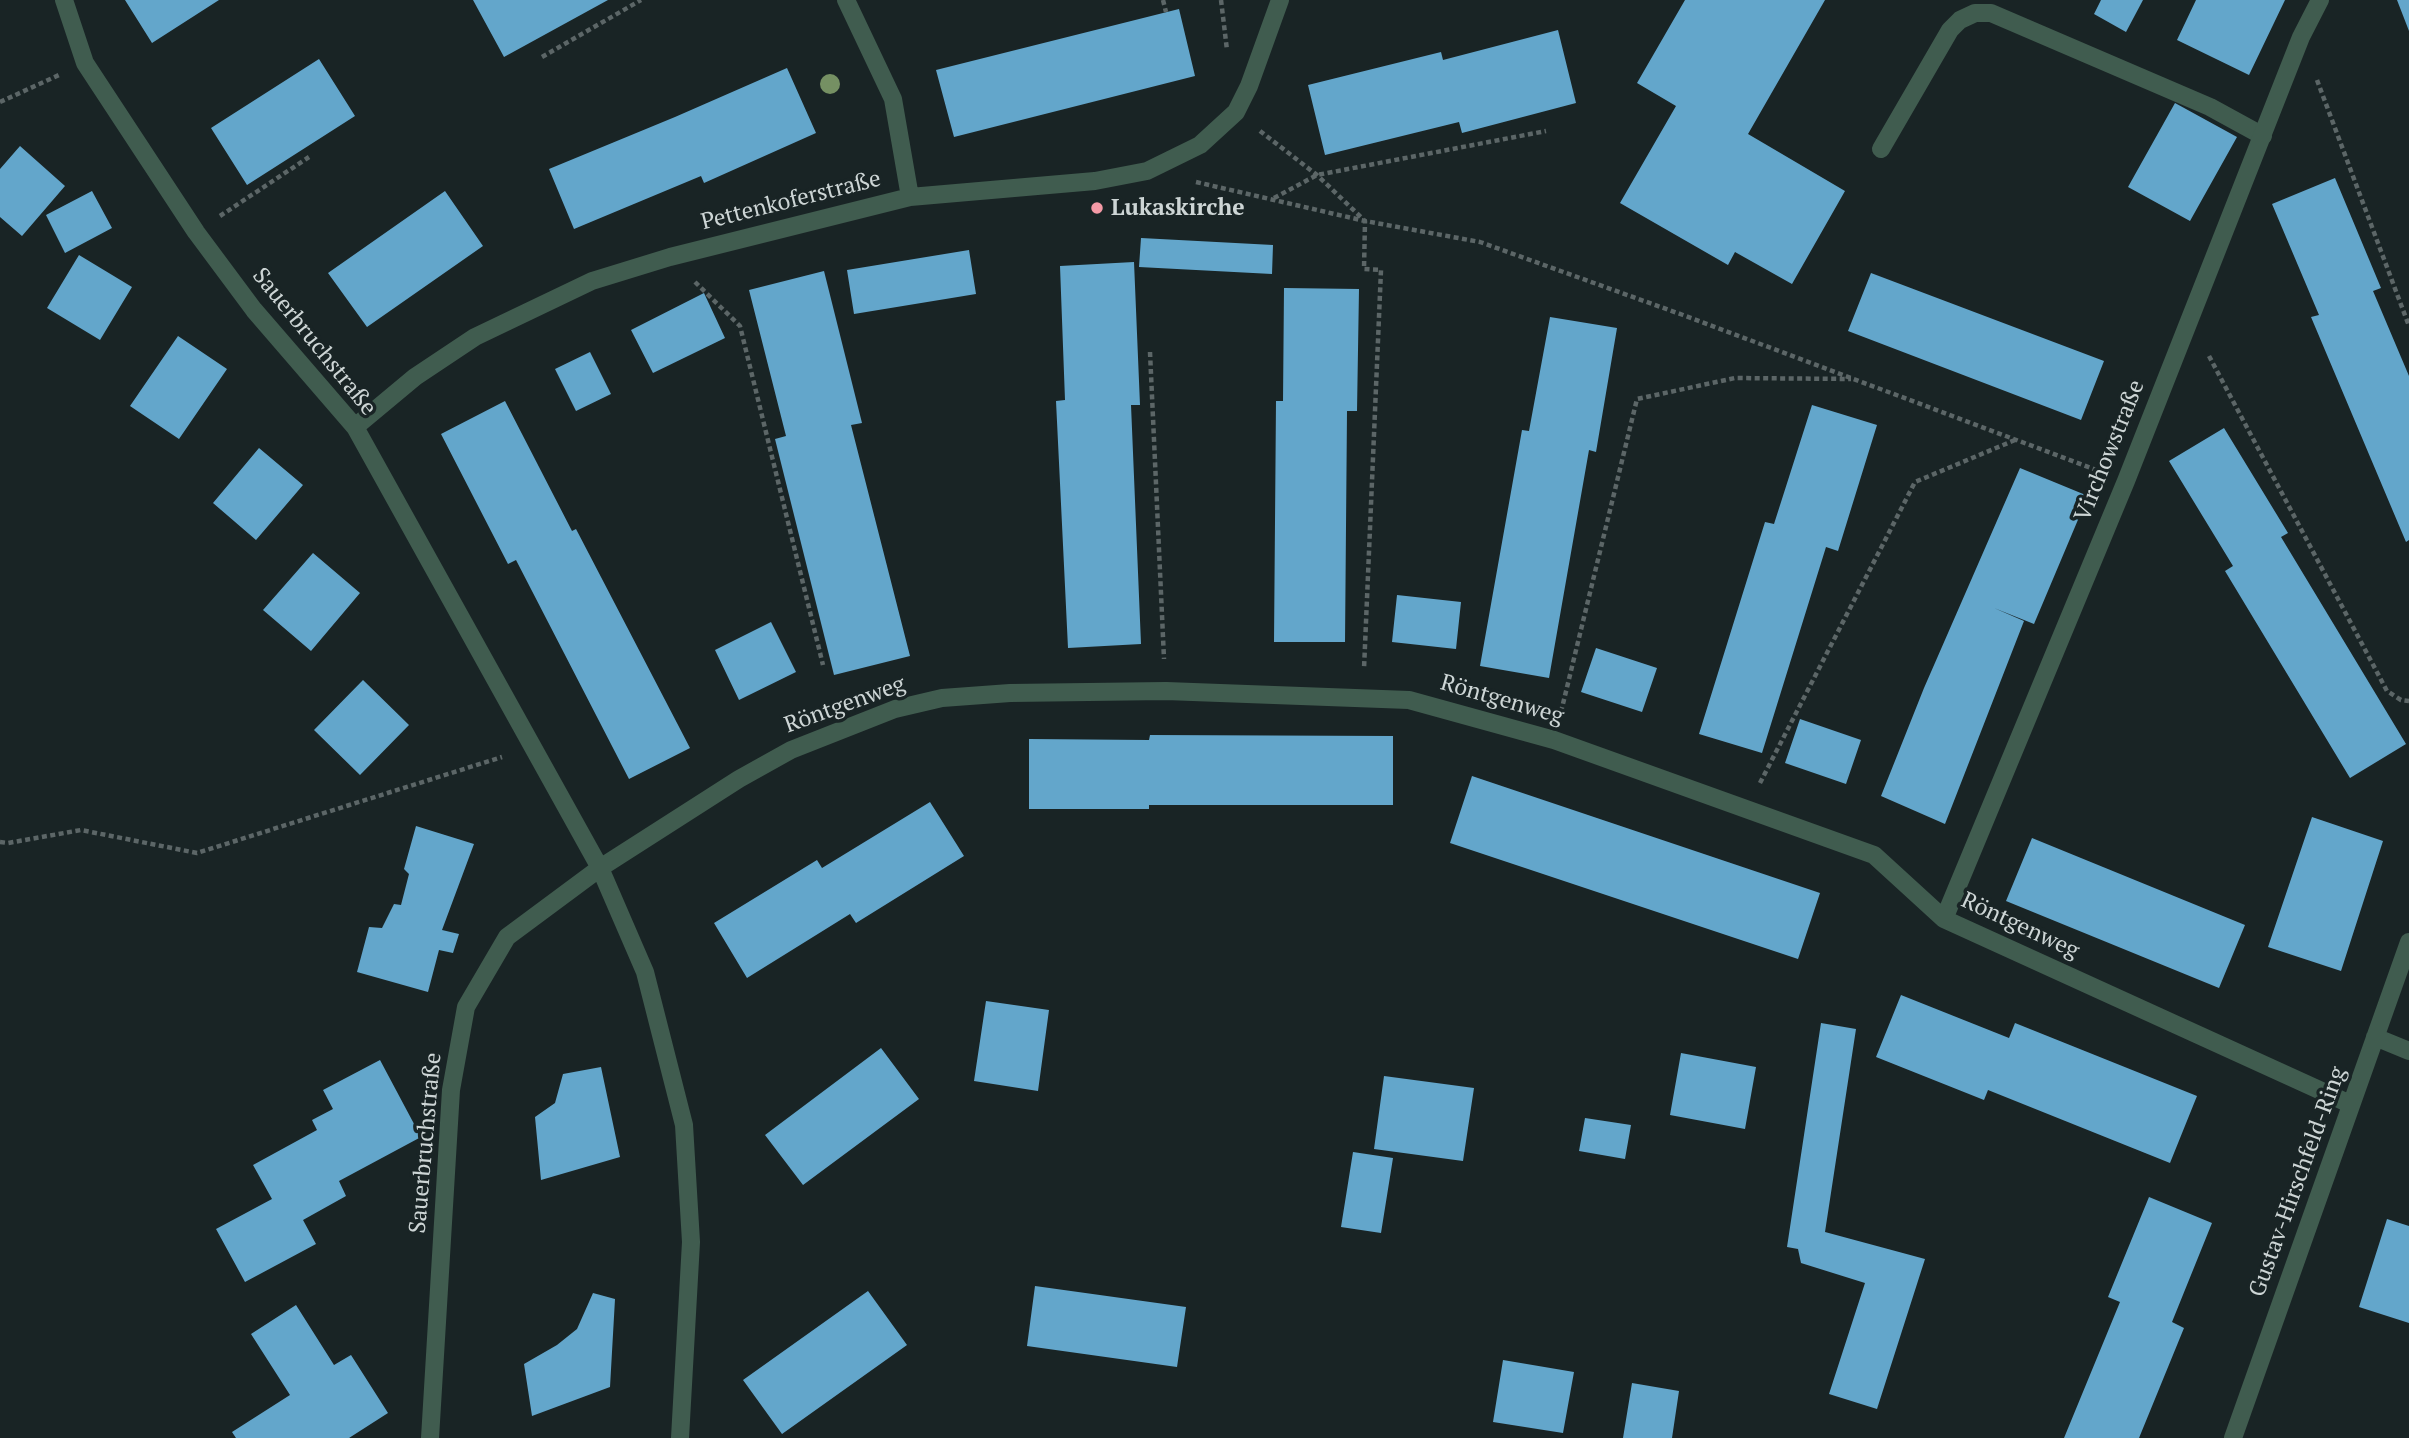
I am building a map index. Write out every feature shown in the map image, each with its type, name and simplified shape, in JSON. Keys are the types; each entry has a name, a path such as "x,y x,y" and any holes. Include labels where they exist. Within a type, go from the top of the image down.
{"street":[{"name":"Sauerbruchstraße","path":"64,0 85,63 196,232 254,310 355,428 600,868 645,972 684,1125 691,1242 680,1438"},
{"path":"846,0 893,99 910,197"},
{"name":"Pettenkoferstraße","path":"355,428 415,377 475,337 592,281 670,257 910,197 1095,181 1147,171 1200,145 1236,112 1249,86 1280,0"},
{"name":"Virchowstraße","path":"1944,919 2126,481 2301,37 2320,0"},
{"path":"1881,149 1950,30 1960,20 1975,13 1991,13 2210,107 2263,136"},
{"name":"Röntgenweg","path":"600,868 739,779 791,750 895,709 942,698 1010,693 1166,691 1409,699 1554,740 1874,855 1944,919 2350,1104"},
{"name":"Sauerbruchstraße","path":"430,1438 451,1090 466,1007 507,937 600,868"},
{"name":"Gustav-Hirschfeld-Ring","path":"2233,1438 2409,942"},
{"path":"2375,1037 2409,1051"}],"path":[{"path":"542,57 641,0"},
{"path":"1163,0 1166,12"},
{"path":"2301,37 2409,326"},
{"path":"0,102 85,63"},
{"path":"1236,112 1317,175 1365,221 1364,269 1381,270 1363,698"},
{"path":"1273,199 1317,175 1546,131"},
{"path":"196,232 309,157"},
{"path":"1147,171 1365,221 1480,242 2126,481"},
{"path":"670,257 740,326 823,665"},
{"path":"2189,318 2387,691 2401,700 2409,701"},
{"path":"1150,352 1166,691"},
{"path":"1554,740 1637,399 1735,378 1854,379"},
{"path":"1747,809 1915,482 2016,440"},
{"path":"0,842 8,843 80,830 197,853 532,747"}],"building":[{"path":"125,0 219,0 152,43"},
{"path":"473,0 608,0 504,57"},
{"path":"1685,0 1825,0 1748,134 1845,191 1792,284 1735,252 1728,265 1620,203 1676,106 1637,83"},
{"path":"2101,0 2143,0 2126,32 2094,14"},
{"path":"2196,0 2285,0 2249,75 2177,40"},
{"path":"2397,0 2409,0 2409,31"},
{"path":"1179,9 1195,76 954,137 936,70"},
{"path":"1558,30 1576,103 1462,133 1459,122 1325,155 1308,85 1441,52 1443,60"},
{"path":"319,59 355,116 247,185 211,128"},
{"path":"787,68 816,133 704,183 701,176 574,229 549,169"},
{"path":"2175,103 2237,137 2190,221 2128,187"},
{"path":"20,146 65,186 22,236 0,217 0,169"},
{"path":"2335,178 2381,288 2373,291 2409,376 2409,540 2406,542 2311,317 2319,315 2272,204"},
{"path":"92,191 112,228 65,253 46,215"},
{"path":"445,191 483,246 367,327 328,273"},
{"path":"1141,238 1273,245 1272,274 1139,267"},
{"path":"969,250 976,294 854,314 847,270"},
{"path":"79,255 132,287 100,340 47,308"},
{"path":"1134,262 1140,405 1131,405 1141,644 1068,648 1056,401 1065,400 1060,266"},
{"path":"824,271 862,423 851,425 910,656 834,675 775,439 786,436 749,290"},
{"path":"1871,273 2104,361 2081,420 1848,331"},
{"path":"1284,288 1359,289 1357,411 1347,411 1345,642 1274,642 1276,401 1283,401"},
{"path":"704,293 725,338 653,373 631,330"},
{"path":"1550,317 1617,328 1596,452 1589,450 1549,678 1480,666 1522,430 1529,431"},
{"path":"178,336 227,369 179,439 130,406"},
{"path":"590,352 611,394 576,411 555,369"},
{"path":"505,401 572,531 576,529 690,748 629,779 516,560 508,564 441,434"},
{"path":"1812,405 1877,425 1838,551 1826,547 1762,753 1699,734 1765,522 1774,524"},
{"path":"2224,428 2288,533 2281,537 2406,744 2350,778 2225,571 2233,566 2169,461"},
{"path":"259,448 303,485 256,540 213,503"},
{"path":"2020,468 2088,496 2034,624 1994,608 2024,621 1945,824 1881,796 1924,688"},
{"path":"313,553 360,593 311,651 263,610"},
{"path":"1397,595 1461,602 1456,649 1392,642"},
{"path":"771,622 796,672 739,700 715,650"},
{"path":"1596,648 1657,668 1642,712 1581,692"},
{"path":"363,680 409,725 360,775 314,730"},
{"path":"1800,719 1861,740 1846,784 1785,763"},
{"path":"1150,735 1393,736 1393,805 1149,805 1149,809 1029,809 1029,739 1149,740"},
{"path":"1472,776 1820,893 1798,959 1450,843"},
{"path":"930,802 964,856 856,923 850,914 747,978 714,923 817,860 822,868"},
{"path":"2312,817 2383,841 2341,971 2268,947"},
{"path":"416,826 474,844 442,930 459,934 453,953 439,950 428,992 357,972 369,927 382,928 394,904 401,905 409,874 404,869"},
{"path":"2032,838 2245,925 2219,988 2006,901"},
{"path":"1901,995 2009,1038 2015,1023 2197,1096 2170,1163 1988,1090 1984,1100 1876,1057"},
{"path":"986,1001 1049,1010 1038,1091 974,1081"},
{"path":"1821,1023 1856,1029 1825,1232 1925,1259 1877,1409 1829,1394 1865,1283 1801,1263 1798,1249 1787,1247"},
{"path":"881,1048 919,1099 803,1185 765,1135"},
{"path":"1681,1053 1756,1067 1745,1129 1670,1115"},
{"path":"380,1060 421,1137 339,1181 346,1196 303,1220 316,1244 245,1282 216,1229 272,1199 253,1165 317,1130 312,1120 333,1109 323,1090"},
{"path":"601,1067 620,1157 541,1180 535,1117 555,1103 563,1074"},
{"path":"1384,1076 1474,1088 1463,1161 1374,1149"},
{"path":"1585,1118 1631,1125 1625,1159 1579,1151"},
{"path":"1353,1152 1393,1158 1381,1233 1341,1227"},
{"path":"2149,1197 2212,1223 2172,1322 2184,1328 2139,1438 2064,1438 2120,1302 2108,1297"},
{"path":"2387,1219 2409,1226 2409,1323 2359,1307"},
{"path":"1035,1286 1186,1307 1177,1367 1027,1346"},
{"path":"868,1291 907,1345 782,1434 743,1380"},
{"path":"593,1293 615,1299 610,1387 532,1416 524,1364 557,1345 577,1329"},
{"path":"296,1305 334,1365 351,1355 388,1413 349,1438 236,1438 232,1432 290,1395 251,1334"},
{"path":"1503,1360 1574,1372 1563,1433 1493,1422"},
{"path":"1632,1383 1679,1391 1672,1438 1623,1438"}],"place":[{"name":"Lukaskirche","path":"1097,208"}]}
